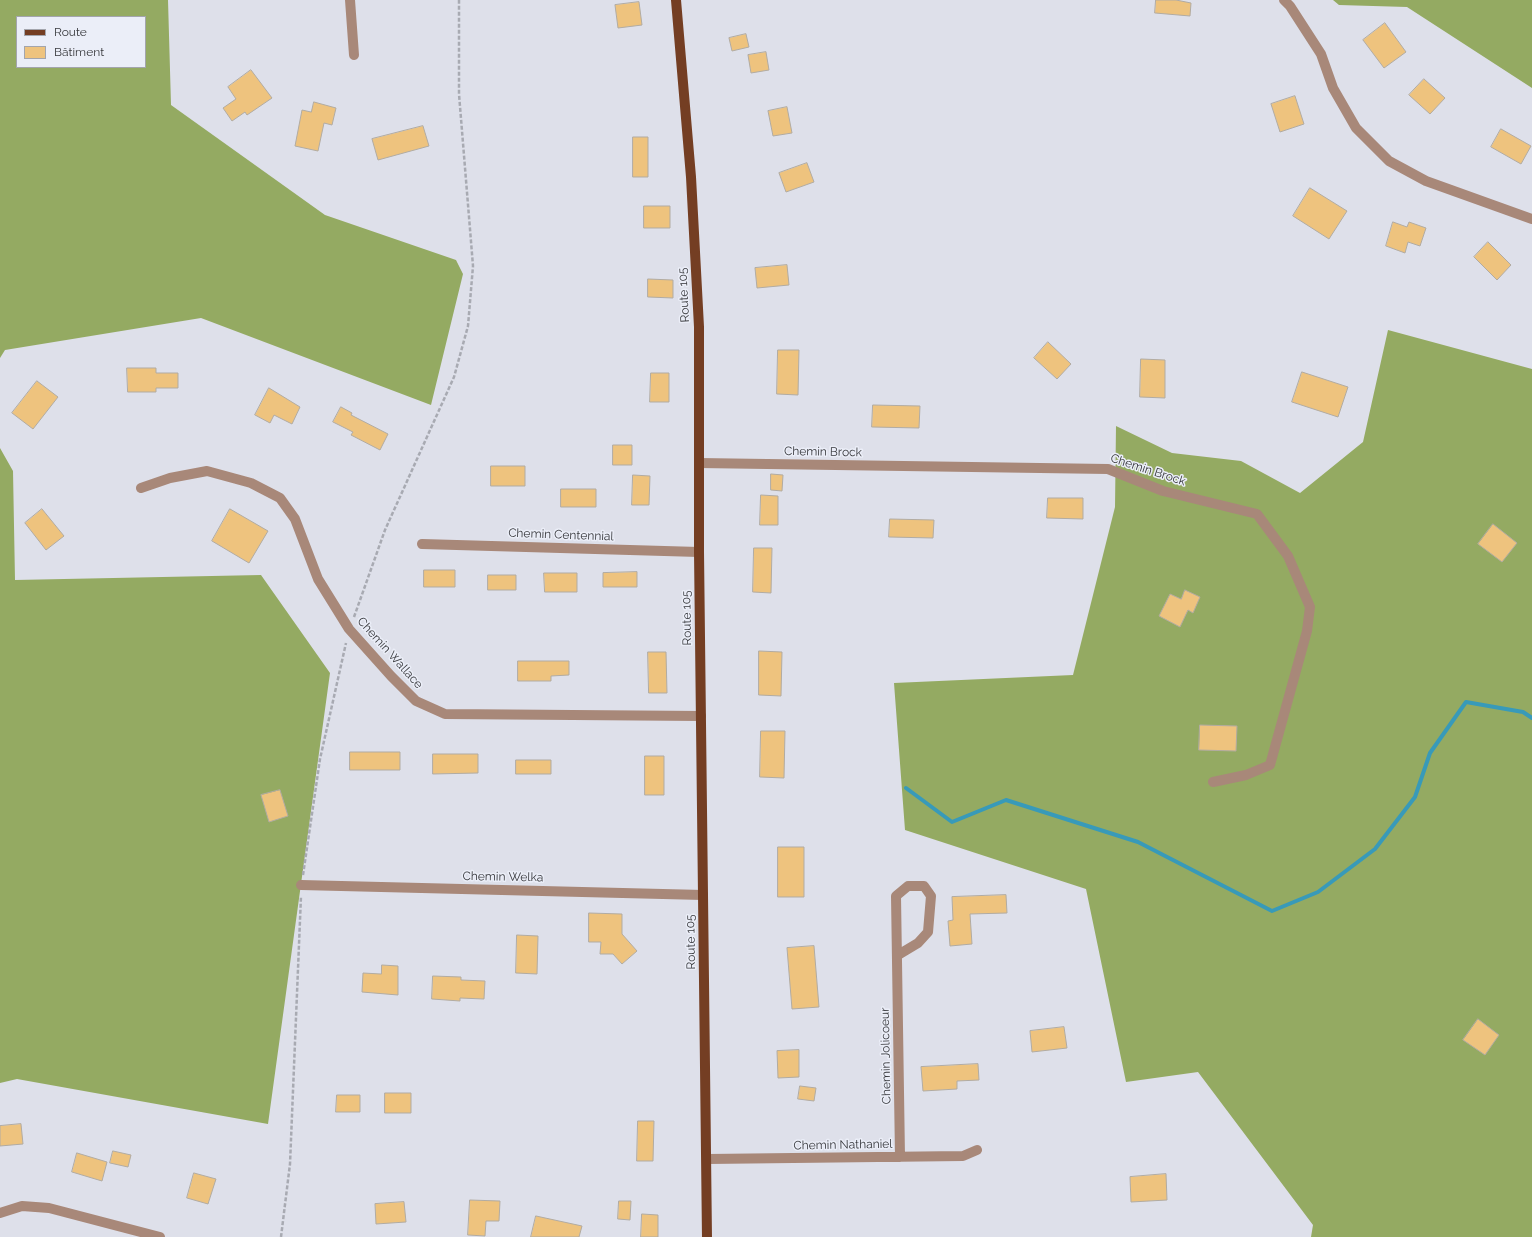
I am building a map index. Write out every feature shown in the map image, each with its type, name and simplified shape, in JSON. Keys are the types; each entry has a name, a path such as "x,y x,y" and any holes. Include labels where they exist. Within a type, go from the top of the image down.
{"main road":[{"name":"Route 105","path":"676,0 691,177 699,327 699,552 708,1159 707,1237"}],"street":[{"path":"350,0 354,55"},
{"path":"1284,0 1290,6 1321,54 1333,88 1356,128 1389,161 1426,181 1532,219"},
{"name":"Chemin Brock","path":"699,463 1108,469 1163,491 1257,514 1288,556 1310,607 1307,631 1270,765 1246,775 1213,782"},
{"name":"Chemin Wallace","path":"142,488 170,478 207,471 251,483 280,498 295,519 318,579 349,629 390,676 416,701 445,714 701,716"},
{"name":"Chemin Centennial","path":"422,544 699,552"},
{"name":"Chemin Welka","path":"301,885 703,895"},
{"name":"Chemin Jolicoeur","path":"898,955 918,943 928,932 931,896 924,886 908,886 896,896 900,1157"},
{"name":"Chemin Nathaniel","path":"708,1159 963,1156 977,1150"},
{"path":"0,1213 22,1206 49,1208 160,1237"}],"path":[{"path":"281,1237 290,1164 301,885 320,759 349,629 385,530 454,377 468,326 473,266 459,94 459,0"}],"green space":[{"path":"0,0 168,0 171,105 325,215 456,260 463,274 431,405 201,318 5,350 0,358"},
{"path":"1333,0 1532,0 1532,88 1407,7 1339,5"},
{"path":"1388,330 1532,369 1532,1237 1311,1237 1313,1225 1198,1072 1126,1082 1086,889 905,830 894,683 1073,675 1115,507 1116,426 1172,453 1241,461 1300,493 1363,442"},
{"path":"0,448 13,471 15,580 261,575 330,673 268,1124 17,1079 0,1083"}],"building":[{"path":"1156,0 1176,0 1191,3 1190,16 1155,13"},
{"path":"639,2 642,25 618,28 615,5"},
{"path":"1385,23 1406,52 1384,68 1363,40"},
{"path":"746,34 749,47 732,51 729,38"},
{"path":"766,52 769,70 751,73 748,55"},
{"path":"251,70 272,98 247,115 245,112 232,121 223,108 236,99 228,87"},
{"path":"1424,79 1445,98 1430,114 1409,95"},
{"path":"1295,96 1304,124 1280,132 1271,104"},
{"path":"314,102 336,108 332,125 324,123 318,151 295,146 302,110 311,112"},
{"path":"787,107 792,133 773,136 768,111"},
{"path":"423,126 429,146 378,160 372,139"},
{"path":"1501,129 1531,146 1521,164 1491,147"},
{"path":"633,137 648,137 648,177 633,177"},
{"path":"807,163 814,182 786,192 779,173"},
{"path":"1310,188 1347,211 1329,239 1293,216"},
{"path":"644,206 670,206 670,228 644,228"},
{"path":"1393,222 1407,227 1409,222 1426,228 1420,246 1408,242 1405,253 1386,246"},
{"path":"1488,242 1511,265 1497,280 1474,257"},
{"path":"787,265 789,285 757,288 755,268"},
{"path":"648,279 673,280 673,298 648,297"},
{"path":"1048,342 1071,364 1057,379 1034,358"},
{"path":"778,350 799,350 798,395 777,394"},
{"path":"1141,359 1165,360 1165,398 1140,397"},
{"path":"127,368 156,368 156,373 178,373 178,388 156,388 156,392 128,392"},
{"path":"1302,372 1348,387 1338,417 1292,402"},
{"path":"651,373 669,373 669,402 650,402"},
{"path":"37,381 58,397 33,429 12,413"},
{"path":"269,388 300,407 292,424 274,415 270,423 255,415"},
{"path":"873,405 920,406 919,428 872,427"},
{"path":"341,407 352,413 351,415 388,434 380,450 351,435 353,432 333,422"},
{"path":"613,445 632,445 632,465 613,465"},
{"path":"491,466 525,466 525,486 491,486"},
{"path":"771,474 783,475 782,491 771,490"},
{"path":"633,475 650,476 649,505 632,505"},
{"path":"561,489 596,489 596,507 561,507"},
{"path":"761,495 778,496 778,525 760,525"},
{"path":"1048,498 1083,498 1083,519 1047,518"},
{"path":"42,509 64,536 46,550 25,523"},
{"path":"230,509 268,531 249,563 212,541"},
{"path":"890,519 934,520 933,538 889,537"},
{"path":"1493,524 1517,543 1502,562 1478,544"},
{"path":"754,548 772,548 771,593 753,592"},
{"path":"424,570 455,570 455,587 424,587"},
{"path":"637,572 637,587 603,587 603,573"},
{"path":"544,573 577,573 577,592 545,592"},
{"path":"488,575 516,575 516,590 488,590"},
{"path":"1185,590 1200,597 1193,613 1188,610 1180,627 1159,616 1170,594 1181,599"},
{"path":"759,651 782,652 781,696 759,695"},
{"path":"648,652 666,652 667,693 649,693"},
{"path":"518,661 569,661 569,675 551,676 551,681 518,681"},
{"path":"1200,725 1237,726 1236,751 1199,750"},
{"path":"761,731 785,731 784,778 760,777"},
{"path":"350,752 400,752 400,770 350,770"},
{"path":"433,754 478,754 478,773 433,774"},
{"path":"645,756 664,756 664,795 645,795"},
{"path":"516,760 551,760 551,774 516,774"},
{"path":"280,790 288,816 269,822 261,795"},
{"path":"778,847 804,847 804,897 778,897"},
{"path":"1006,895 1007,913 970,914 972,944 950,946 948,921 953,920 952,897"},
{"path":"589,913 622,914 622,934 637,951 622,964 613,954 600,954 601,942 589,942"},
{"path":"517,935 538,936 537,974 516,973"},
{"path":"814,946 819,1007 792,1009 787,948"},
{"path":"382,965 398,966 398,995 362,992 363,973 381,974"},
{"path":"433,976 461,977 461,980 485,981 484,999 460,998 460,1001 432,999"},
{"path":"1478,1019 1499,1035 1485,1055 1463,1040"},
{"path":"1064,1027 1067,1048 1032,1052 1030,1031"},
{"path":"799,1050 799,1077 778,1078 777,1051"},
{"path":"978,1064 979,1080 957,1081 957,1089 923,1091 921,1067"},
{"path":"800,1086 816,1088 814,1101 798,1099"},
{"path":"385,1093 411,1093 411,1113 385,1113"},
{"path":"337,1095 360,1095 360,1112 336,1112"},
{"path":"638,1121 654,1121 653,1161 637,1161"},
{"path":"21,1124 23,1144 0,1146 0,1126"},
{"path":"113,1151 131,1155 128,1167 110,1163"},
{"path":"77,1153 107,1162 102,1181 72,1172"},
{"path":"194,1173 216,1179 208,1204 187,1198"},
{"path":"1166,1174 1167,1200 1131,1202 1130,1177"},
{"path":"470,1200 500,1201 499,1221 486,1221 485,1236 468,1235"},
{"path":"619,1201 631,1201 630,1220 618,1219"},
{"path":"404,1202 406,1222 376,1224 375,1204"},
{"path":"642,1214 658,1215 658,1237 641,1237"},
{"path":"536,1216 582,1226 579,1237 531,1237"}],"waterway":[{"path":"906,788 952,822 1006,800 1138,842 1272,911 1318,892 1375,849 1415,797 1430,753 1466,702 1523,712 1532,718"}]}
